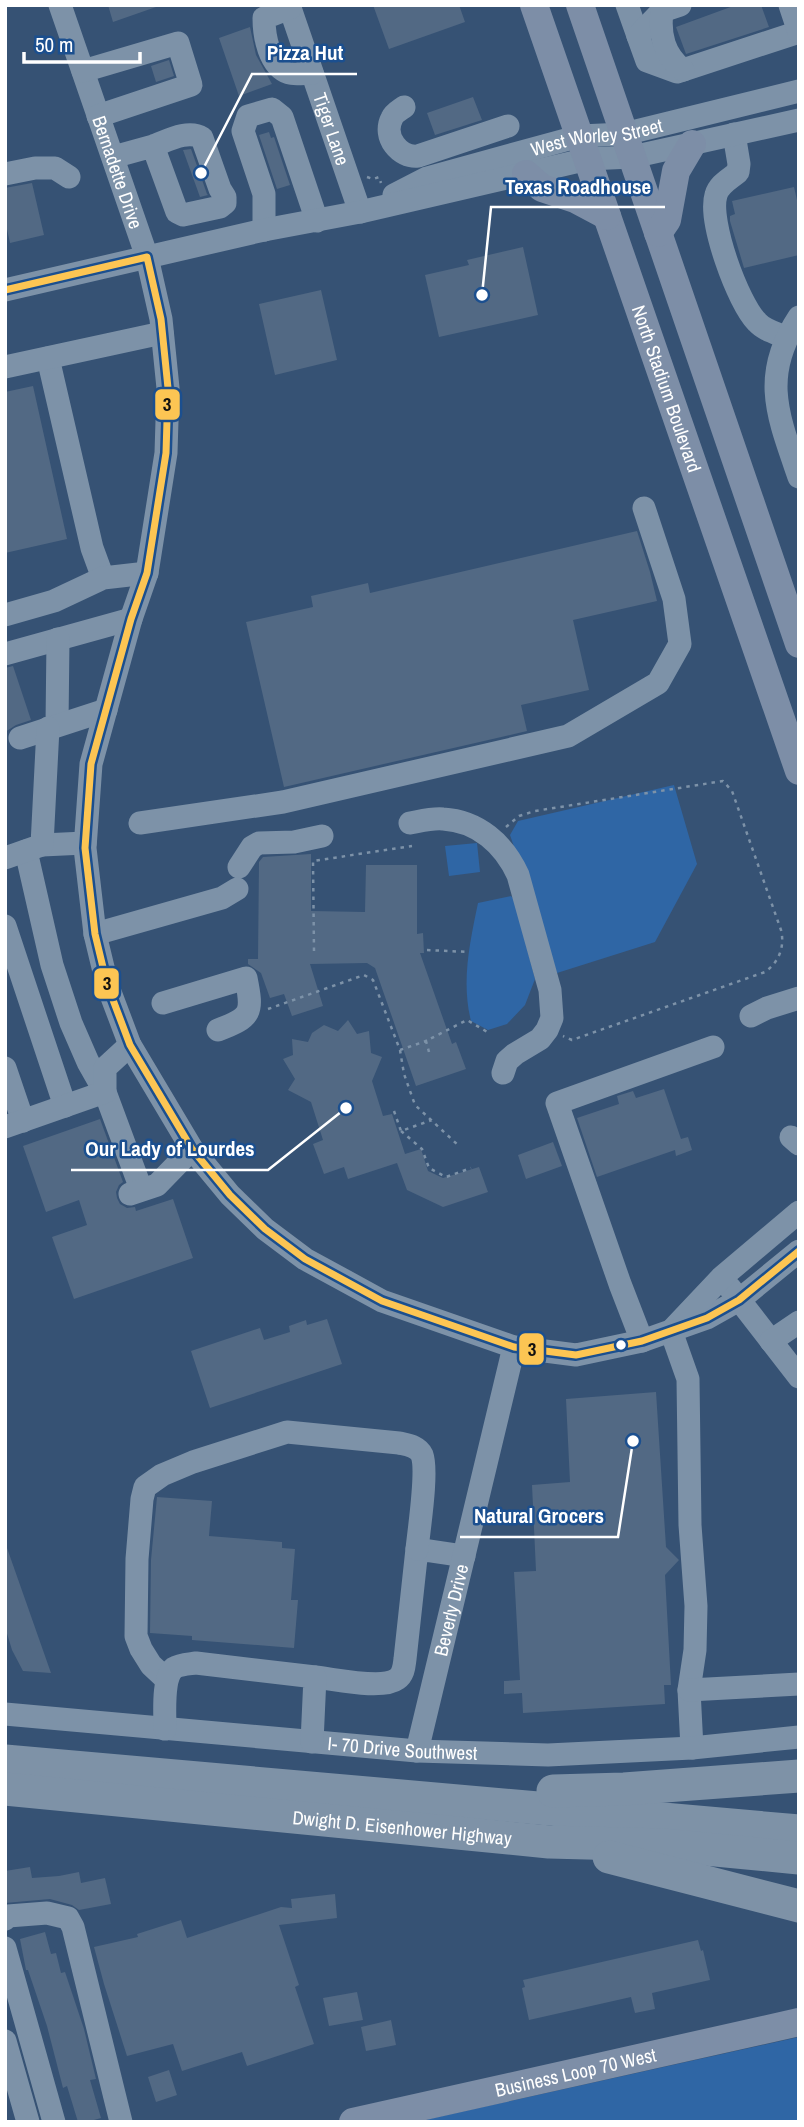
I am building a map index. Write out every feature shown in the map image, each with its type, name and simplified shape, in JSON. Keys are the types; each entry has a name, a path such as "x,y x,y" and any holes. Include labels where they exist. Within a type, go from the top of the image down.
{"highway":[{"name":"Dwight D. Eisenhower Highway","path":"5,1761 799,1830"},
{"path":"413,1797 451,1789 537,1792 625,1789 799,1776"},
{"name":"Dwight D. Eisenhower Highway","path":"5,1789 549,1842 663,1845 799,1858"},
{"path":"549,1842 799,1906"}],"main road":[{"name":"North Stadium Boulevard","path":"534,5 799,771"},
{"path":"579,5 799,644"},
{"path":"658,233 667,220 676,171 692,144"},
{"path":"526,174 542,188 575,199 607,216"},
{"name":"Business Loop 70 West","path":"352,2122 799,2022"}],"street":[{"name":"Bernadette Drive","path":"60,5 148,257 162,333 168,388 166,453 147,573 131,619 90,764 85,843 95,934 107,984 130,1045 192,1149 230,1195 265,1229 305,1259 382,1301 514,1347 576,1355 642,1341 707,1318 739,1300 799,1251"},
{"path":"627,5 647,61 677,72 799,32 790,5"},
{"path":"289,7 264,18 264,33 276,65 290,74 312,73"},
{"name":"Tiger Lane","path":"289,7 360,212"},
{"path":"638,36 671,8"},
{"path":"671,8 660,25 662,40 668,54 683,70"},
{"path":"83,71 178,43 191,85 98,116"},
{"name":"West Worley Street","path":"628,146 799,91"},
{"path":"404,107 392,118 389,130 399,151 410,157 508,126"},
{"path":"264,230 264,194 243,131 248,117 272,109 282,117 317,221"},
{"name":"West Worley Street","path":"360,212 428,178 584,148 692,144 799,120"},
{"path":"113,157 196,134 202,138 225,203 220,207 183,215 177,212 153,146"},
{"path":"734,134 738,172 722,184 716,194 715,219 730,272 750,315 760,326 785,337"},
{"name":"West Worley Street","path":"5,290 264,230 360,212 526,174 584,148"},
{"path":"5,174 55,167 69,177"},
{"path":"198,212 208,243"},
{"path":"799,317 785,337 779,355 776,398 782,429 799,477"},
{"path":"5,367 162,333"},
{"path":"48,358 92,548 103,578"},
{"path":"140,823 283,802 568,736 658,683 680,644 674,599 644,508"},
{"path":"5,615 54,601 103,578 147,573"},
{"path":"32,607 63,638"},
{"path":"5,654 131,619"},
{"path":"63,638 53,727 24,851 52,965 71,1023 105,1092 136,1192 157,1185 192,1149"},
{"path":"20,738 106,710"},
{"path":"410,822 440,819 466,824 495,842 511,859 518,875 553,1006 547,1030 540,1039 507,1061 503,1073"},
{"path":"95,934 222,898 238,878 252,847 258,843 294,842 322,836"},
{"path":"24,851 85,843"},
{"path":"5,926 65,1106"},
{"path":"163,1003 246,978 250,999 248,1012 242,1020 218,1030"},
{"path":"751,1016 799,998"},
{"path":"105,1092 105,1068 130,1045"},
{"path":"642,1341 557,1103 713,1047"},
{"path":"5,1068 14,1124 105,1092"},
{"name":"Bernadette Drive","path":"671,1331 722,1277 799,1212"},
{"path":"722,1277 739,1300 789,1334 799,1377"},
{"path":"671,1331 688,1379 690,1525 696,1606 695,1650 689,1690 691,1748"},
{"name":"Beverly Drive","path":"417,1751 514,1347"},
{"path":"165,1729 166,1679 173,1669 182,1664 196,1663 377,1684 400,1677 404,1671 423,1496 424,1468 422,1455 416,1447 288,1432 192,1462 162,1475 145,1487 137,1559 136,1636 151,1665 166,1679"},
{"path":"417,1549 464,1556"},
{"path":"312,1742 316,1677"},
{"path":"689,1690 799,1684"},
{"name":"I- 70 Drive Southwest","path":"5,1714 417,1751 548,1755 691,1748 799,1737"},
{"path":"5,1920 8,1916 47,1913 68,1918 73,1927 121,2122"},
{"path":"5,1948 54,2122"},
{"path":"5,2041 28,2122"}],"path":[{"path":"495,842 510,823 529,813 723,781 732,791 781,930 783,943 779,956 769,969 758,975 572,1040 547,1030"},
{"path":"314,951 313,861 412,846"},
{"path":"427,950 469,952"},
{"path":"261,1011 364,975 373,980 400,1050 404,1074 415,1105 459,1146"},
{"path":"400,1050 426,1041 467,1020 489,1033"},
{"path":"424,1036 429,1052"},
{"path":"394,1111 401,1131 422,1150 429,1168 446,1177 471,1168"},
{"path":"401,1131 432,1120"}],"shaded area":[{"path":"674,785 697,864 655,942 557,973 510,835 518,821"},
{"path":"477,843 480,872 449,876 445,846"},
{"path":"511,896 535,979 525,1005 507,1024 488,1030 471,1021 468,1006 467,977 472,932 478,903"},
{"path":"799,2037 799,2122 415,2122"}],"building":[{"path":"108,5 156,5 156,7 113,22"},
{"path":"373,5 459,5 465,22 389,49"},
{"path":"736,5 761,5 769,27 686,54 676,27"},
{"path":"250,27 256,55 272,84 239,96 219,38"},
{"path":"169,60 174,76 156,82 151,66"},
{"path":"473,97 482,120 435,135 427,113"},
{"path":"269,132 271,138 274,137 290,185 277,189 259,135"},
{"path":"191,149 208,195 200,197 183,150"},
{"path":"32,183 44,235 10,243 5,220 5,188"},
{"path":"794,187 797,200 799,199 799,255 744,268 730,221 730,216 735,214 732,201"},
{"path":"523,247 538,315 439,337 425,275 469,265 467,260"},
{"path":"321,290 337,360 275,375 259,304"},
{"path":"33,386 67,539 5,553 5,392"},
{"path":"637,531 657,601 573,620 589,690 521,705 527,731 284,787 246,622 313,607 311,596 368,583 370,593"},
{"path":"13,666 31,720 5,732 5,668"},
{"path":"311,854 311,911 365,912 366,865 417,865 417,934 423,933 424,953 420,953 452,1044 456,1042 466,1069 416,1086 375,968 367,963 310,964 323,1006 292,1016 284,994 270,998 261,973 248,964 248,959 258,959 259,862 263,857"},
{"path":"348,1020 357,1034 369,1031 371,1053 382,1057 372,1081 383,1116 392,1114 405,1154 421,1149 428,1171 443,1178 479,1167 488,1192 443,1207 407,1190 397,1163 348,1179 344,1167 324,1174 313,1144 323,1140 311,1102 288,1090 295,1079 283,1059 293,1055 292,1039 308,1042 312,1033 324,1025 338,1031"},
{"path":"664,1089 681,1139 688,1137 692,1150 676,1156 675,1150 597,1177 577,1118 619,1104 617,1096 633,1091 636,1098"},
{"path":"100,1119 123,1182 116,1192 120,1204 127,1208 135,1207 136,1211 173,1199 193,1258 74,1299 52,1237 87,1225 79,1200 46,1212 23,1146"},
{"path":"553,1142 562,1166 526,1179 518,1155"},
{"path":"327,1319 342,1364 210,1408 191,1351 260,1328 264,1340 290,1332 289,1326 306,1320 307,1325"},
{"path":"656,1392 666,1547 679,1560 665,1575 671,1685 664,1685 665,1704 523,1713 522,1693 504,1694 504,1681 520,1680 514,1572 536,1571 532,1485 570,1482 566,1399"},
{"path":"157,1497 212,1501 209,1536 282,1542 282,1548 295,1549 291,1600 298,1600 294,1648 192,1640 192,1636 150,1633 151,1560"},
{"path":"5,1548 51,1673 23,1671 12,1650 5,1627"},
{"path":"30,1867 32,1878 79,1872 81,1883 105,1878 111,1904 79,1910 72,1905 50,1899 5,1903 5,1871"},
{"path":"335,1894 337,1918 279,1925 299,1985 295,1987 314,2044 247,2066 242,2052 182,2071 173,2044 127,2056 94,1947 138,1937 137,1934 181,1920 187,1938 281,1907 292,1908 291,1899"},
{"path":"45,1932 51,1954 56,1953 61,1973 65,1972 84,2029 96,2079 90,2080 101,2118 87,2122 78,2122 67,2086 63,2088 47,2026 26,1970 20,1939"},
{"path":"698,1940 710,1980 652,1993 655,2009 635,2013 631,1997 529,2020 522,1988 525,1987 523,1980"},
{"path":"357,1992 363,2020 329,2026 323,1998"},
{"path":"391,2020 396,2045 366,2051 361,2027"},
{"path":"169,2070 177,2095 156,2102 148,2077"}],"transit line":[{"name":"3","path":"5,290 147,257 161,319 168,388 166,453 147,573 131,619 91,764 85,848 95,934 107,984 130,1045 192,1149 230,1195 265,1229 305,1259 382,1301 514,1347 576,1355 642,1341 707,1318 739,1300 799,1251"}],"place":[{"name":"Pizza Hut","path":"201,173"},
{"name":"Texas Roadhouse","path":"482,295"},
{"name":"Our Lady of Lourdes","path":"346,1108"},
{"name":"Natural Grocers","path":"633,1441"}]}
